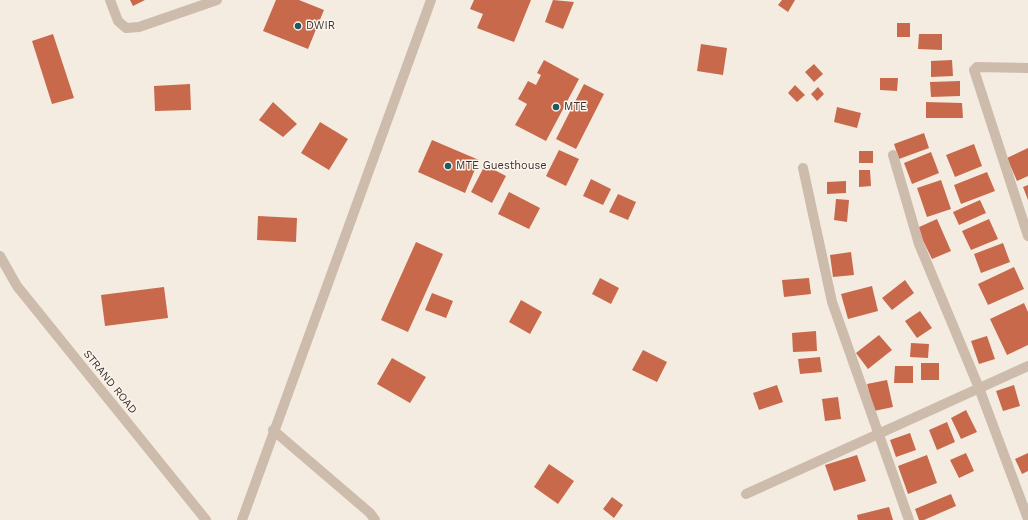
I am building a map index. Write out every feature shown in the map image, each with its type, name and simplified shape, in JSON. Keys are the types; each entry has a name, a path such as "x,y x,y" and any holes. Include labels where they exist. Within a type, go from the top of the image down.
{"street":[{"path":"110,0 118,20 126,28 139,27 217,0"},
{"path":"242,520 273,430 431,0"},
{"path":"1028,68 977,68 974,70 1028,236"},
{"path":"893,155 919,244 979,388 1028,519"},
{"path":"803,168 832,302 877,434 909,520"},
{"name":"STRAND ROAD","path":"0,256 18,286 206,520"},
{"path":"746,494 1028,366"},
{"path":"273,430 370,513 375,520"}],"building":[{"path":"130,0 145,0 133,6"},
{"path":"276,0 299,0 324,10 308,49 263,31"},
{"path":"474,0 531,0 514,42 477,28 483,14 470,9"},
{"path":"553,0 574,2 563,29 545,22"},
{"path":"782,0 795,0 788,12 778,5"},
{"path":"897,23 910,23 910,37 897,37"},
{"path":"53,34 74,98 52,104 32,41"},
{"path":"919,34 942,34 942,50 918,49"},
{"path":"701,44 727,48 723,75 697,71"},
{"path":"544,60 579,79 546,141 515,125 527,104 518,99 528,81 536,85 541,75 537,73"},
{"path":"952,60 953,76 931,77 931,61"},
{"path":"814,64 823,74 814,82 805,72"},
{"path":"880,78 898,78 897,91 880,90"},
{"path":"960,81 960,96 931,97 930,82"},
{"path":"190,84 191,110 155,111 154,86"},
{"path":"584,84 604,94 576,149 556,139"},
{"path":"795,85 805,95 797,102 788,93"},
{"path":"818,87 824,94 817,101 811,94"},
{"path":"273,102 297,124 283,137 259,120"},
{"path":"926,102 962,103 963,118 926,118"},
{"path":"837,107 861,113 857,128 834,122"},
{"path":"320,122 348,139 329,170 301,153"},
{"path":"924,133 929,148 899,159 894,144"},
{"name":"MTE Guesthouse","path":"432,140 479,160 465,193 418,172"},
{"path":"974,144 982,166 955,177 946,155"},
{"path":"1028,148 1028,176 1017,181 1007,158"},
{"path":"559,150 579,159 566,186 546,176"},
{"path":"859,151 873,151 873,163 859,163"},
{"path":"931,152 939,173 912,184 904,163"},
{"path":"485,165 506,176 492,203 471,192"},
{"path":"859,170 870,170 871,186 859,187"},
{"path":"987,172 995,191 961,204 954,185"},
{"path":"591,179 611,189 603,205 583,196"},
{"path":"941,180 951,209 927,217 917,188"},
{"path":"846,181 846,193 827,194 827,182"},
{"path":"1028,185 1028,200 1023,187"},
{"path":"509,192 540,208 529,229 498,214"},
{"path":"618,194 636,202 628,220 609,212"},
{"path":"836,199 849,200 847,222 834,220"},
{"path":"980,200 986,213 959,225 953,212"},
{"path":"258,216 297,218 296,242 257,240"},
{"path":"937,219 951,251 932,259 917,228"},
{"path":"989,219 998,239 971,250 962,231"},
{"path":"416,242 443,254 408,332 381,320"},
{"path":"1003,243 1010,262 981,273 974,254"},
{"path":"851,252 854,275 833,277 830,255"},
{"path":"1014,267 1024,289 988,305 978,284"},
{"path":"600,278 619,288 611,304 592,294"},
{"path":"809,278 811,294 784,297 782,280"},
{"path":"905,280 914,293 892,310 882,298"},
{"path":"872,286 878,311 848,319 841,294"},
{"path":"164,287 168,318 105,326 101,295"},
{"path":"432,293 453,301 446,318 425,310"},
{"path":"521,300 542,312 530,334 509,322"},
{"path":"1024,303 1028,312 1028,345 1007,355 990,319"},
{"path":"920,311 932,328 917,338 905,321"},
{"path":"816,331 817,351 793,352 792,333"},
{"path":"879,335 892,350 868,369 856,353"},
{"path":"987,336 995,359 979,364 971,341"},
{"path":"911,343 929,344 928,358 910,357"},
{"path":"643,350 667,362 657,382 632,370"},
{"path":"820,357 822,372 800,374 798,359"},
{"path":"392,358 426,377 410,403 377,384"},
{"path":"921,363 939,363 939,380 921,380"},
{"path":"895,366 913,366 913,383 894,383"},
{"path":"887,380 893,407 874,411 867,384"},
{"path":"777,385 783,402 759,410 753,393"},
{"path":"1014,385 1020,406 1003,411 996,391"},
{"path":"838,397 841,419 825,421 822,399"},
{"path":"966,410 977,432 961,439 951,418"},
{"path":"947,422 955,442 937,450 929,430"},
{"path":"910,433 916,450 896,457 890,440"},
{"path":"966,453 974,471 959,478 950,460"},
{"path":"1028,453 1028,471 1022,474 1015,459"},
{"path":"857,455 866,481 834,491 825,465"},
{"path":"927,455 937,483 908,494 898,466"},
{"path":"549,464 574,481 558,504 534,487"},
{"path":"951,494 956,506 924,520 919,520 915,509"},
{"path":"612,497 623,505 614,518 603,509"},
{"path":"889,507 893,520 858,520 857,515"}],"place":[{"name":"DWIR","path":"298,26"},
{"name":"MTE","path":"556,107"},
{"name":"MTE Guesthouse","path":"448,166"}]}
